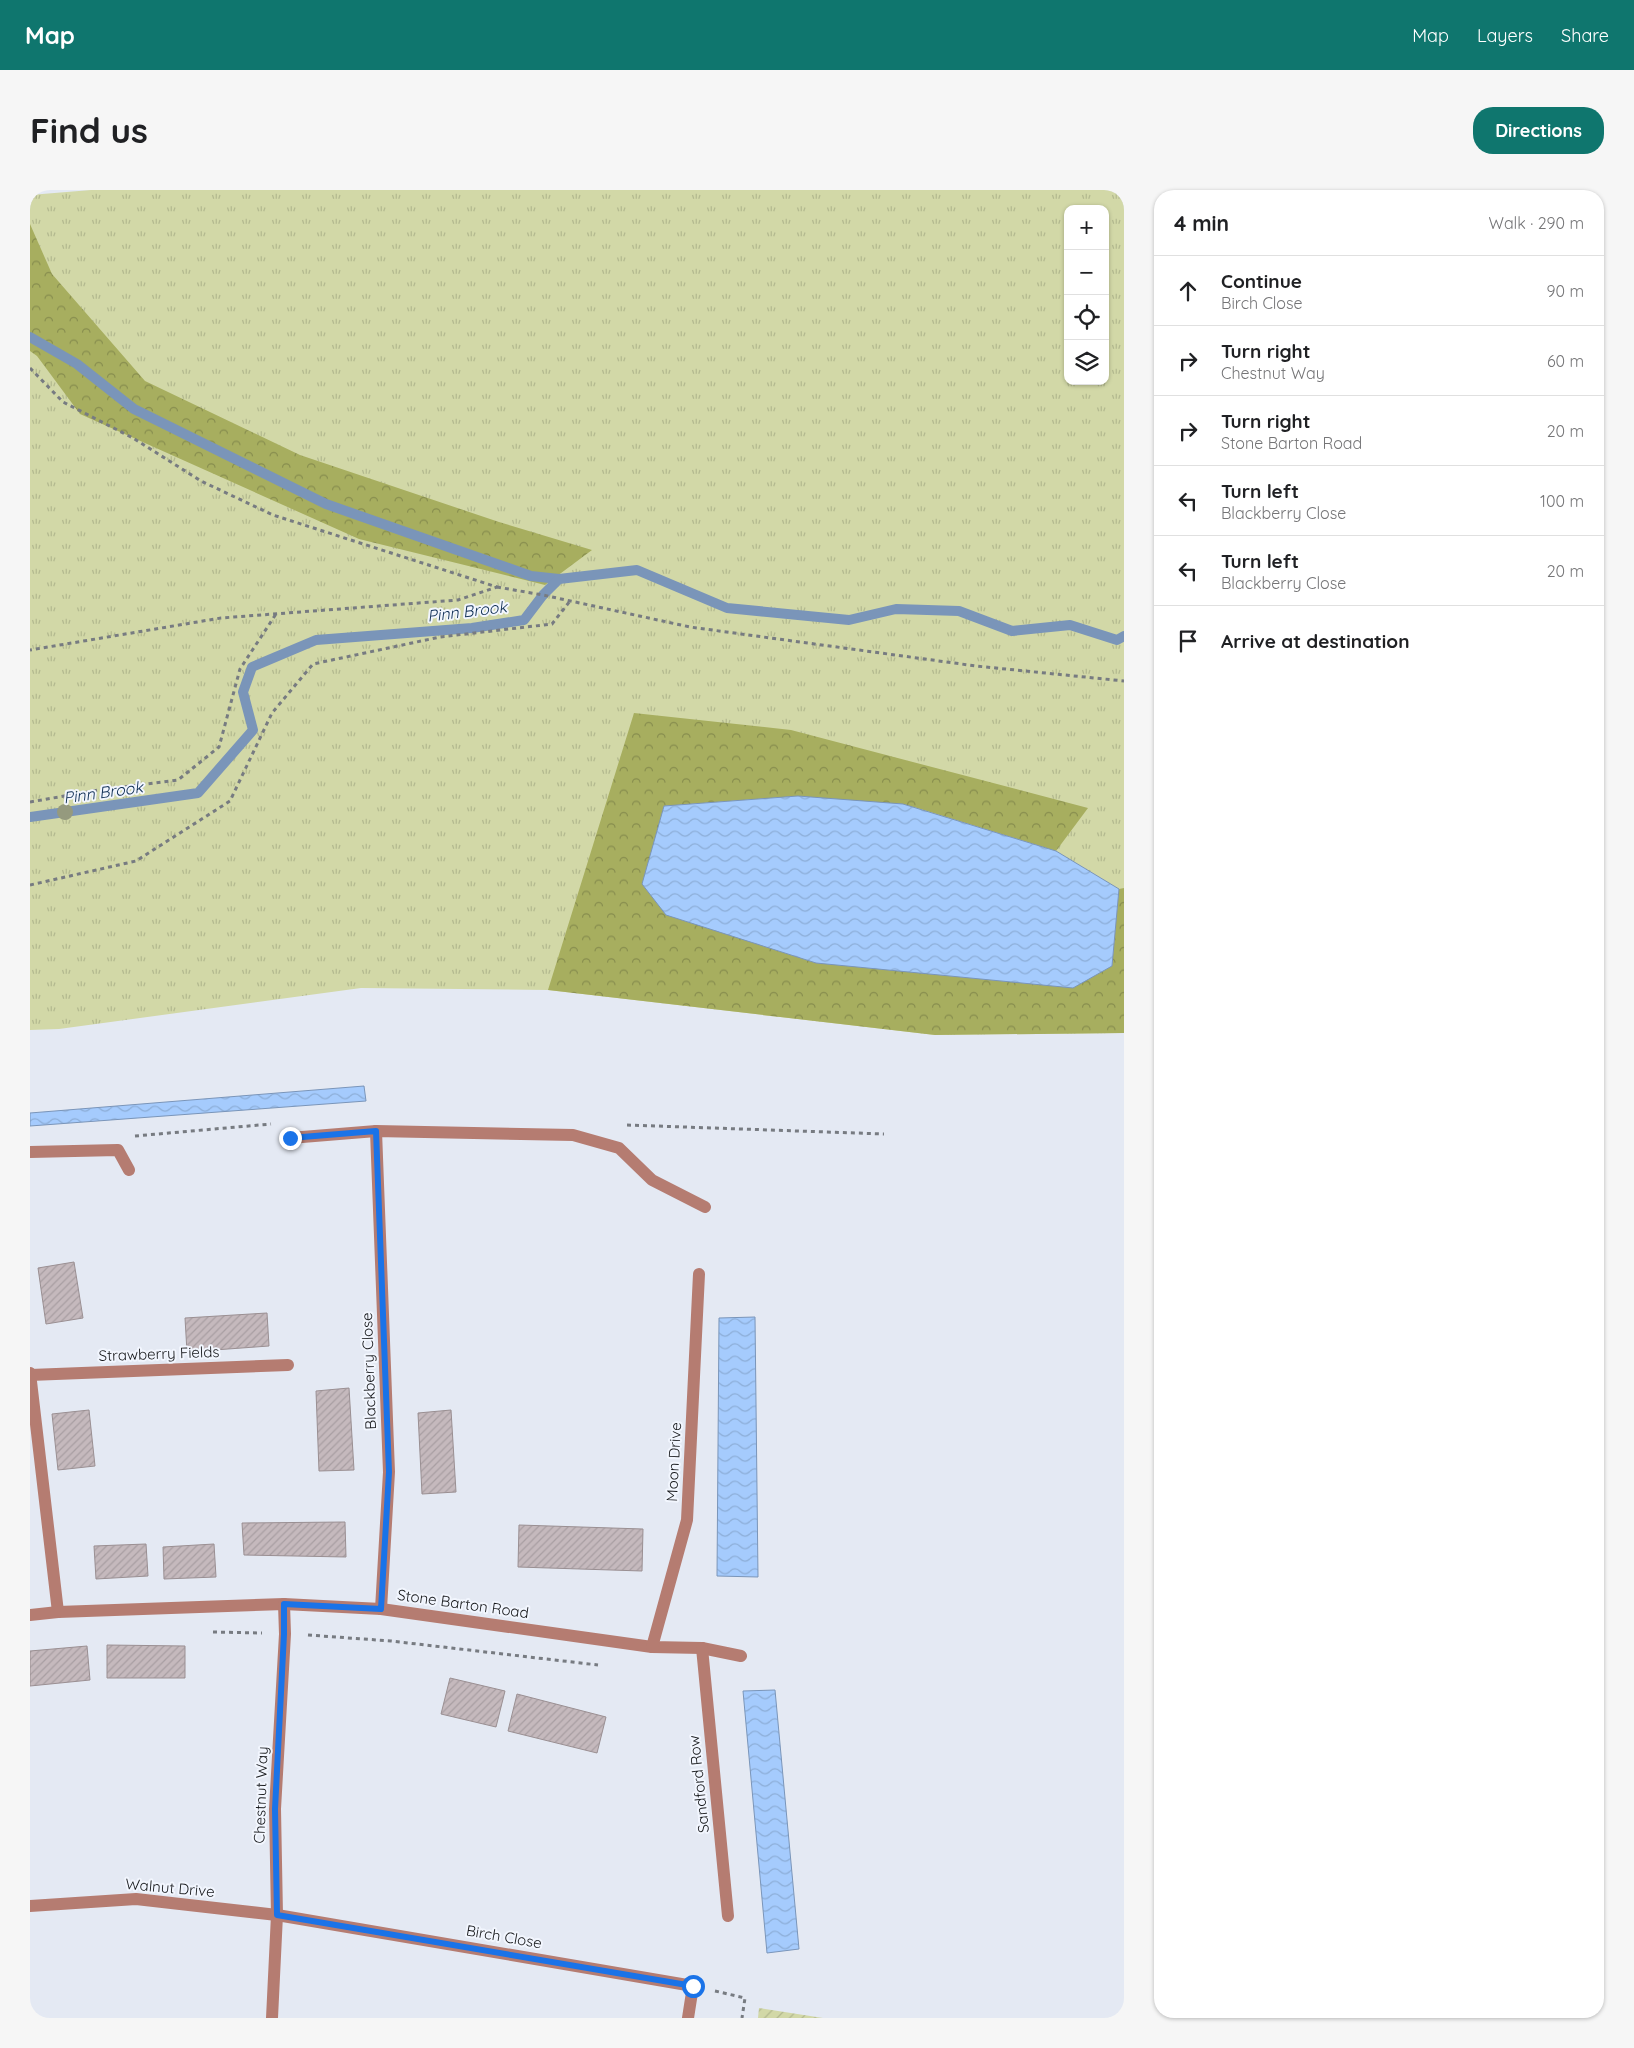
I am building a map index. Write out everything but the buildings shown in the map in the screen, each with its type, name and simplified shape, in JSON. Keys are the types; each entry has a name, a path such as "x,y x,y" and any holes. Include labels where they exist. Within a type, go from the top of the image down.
{"street":[{"path":"290,1138 376,1131 573,1136 619,1148 652,1180 705,1207"},
{"name":"Blackberry Close","path":"376,1131 389,1472 381,1609"},
{"path":"30,1152 118,1150 129,1170"},
{"name":"Moon Drive","path":"652,1647 687,1520 698,1274"},
{"name":"Strawberry Fields","path":"58,1612 30,1374 288,1366"},
{"name":"Stone Barton Road","path":"30,1615 58,1612 284,1604 381,1609 652,1647 702,1648 741,1656"},
{"name":"Chestnut Way","path":"272,2018 277,1915 275,1809 284,1604"},
{"name":"Sandford Row","path":"702,1648 728,1916"},
{"name":"Walnut Drive","path":"30,1906 136,1899 277,1915"},
{"name":"Birch Close","path":"277,1915 693,1986"},
{"path":"688,2018 693,1986"}],"path":[{"path":"30,368 63,402 133,438 201,481 273,515 497,587 570,600 690,627 976,666 1124,681"},
{"path":"30,650 220,618 458,600 497,587"},
{"path":"30,885 136,862 230,801 272,714 314,664 440,637 552,624 570,600"},
{"path":"30,802 98,790 178,780 219,747 240,669 277,613"},
{"path":"128,1136 275,1124"},
{"path":"207,1632 284,1634 391,1641 601,1666"},
{"path":"693,1986 745,1998 742,2018"}],"green space":[{"path":"91,190 1124,190 1124,1033 935,1035 548,990 361,988 59,1029 30,1030 30,195"},
{"path":"30,224 52,274 145,381 300,455 499,522 592,550 545,585 359,539 80,414 37,356 30,351"},
{"path":"634,713 791,730 1088,808 1056,851 914,807 798,796 664,806 1112,966 1119,889 1124,888 1124,1033 935,1035 548,990"},
{"path":"759,2008 823,2018 758,2018"}],"water":[{"path":"798,796 903,804 1056,851 1119,889 1112,966 1073,988 816,963 666,915 642,884 664,806"},
{"path":"364,1086 366,1101 30,1126 30,1113"},
{"path":"755,1317 758,1577 717,1576 719,1318"},
{"path":"775,1690 799,1949 767,1953 743,1691"}],"waterway":[{"path":"30,337 77,364 134,409 326,504 531,576 559,579"},
{"name":"Pinn Brook","path":"30,817 198,793 253,730 243,692 252,667 316,640 472,628 524,620 543,595 559,579 637,570 727,608 849,620 896,609 959,611 1012,631 1070,625 1117,640 1124,636"}],"route":[{"path":"290,1138 376,1131 389,1472 381,1609 284,1604 275,1809 277,1915 693,1986"}]}
